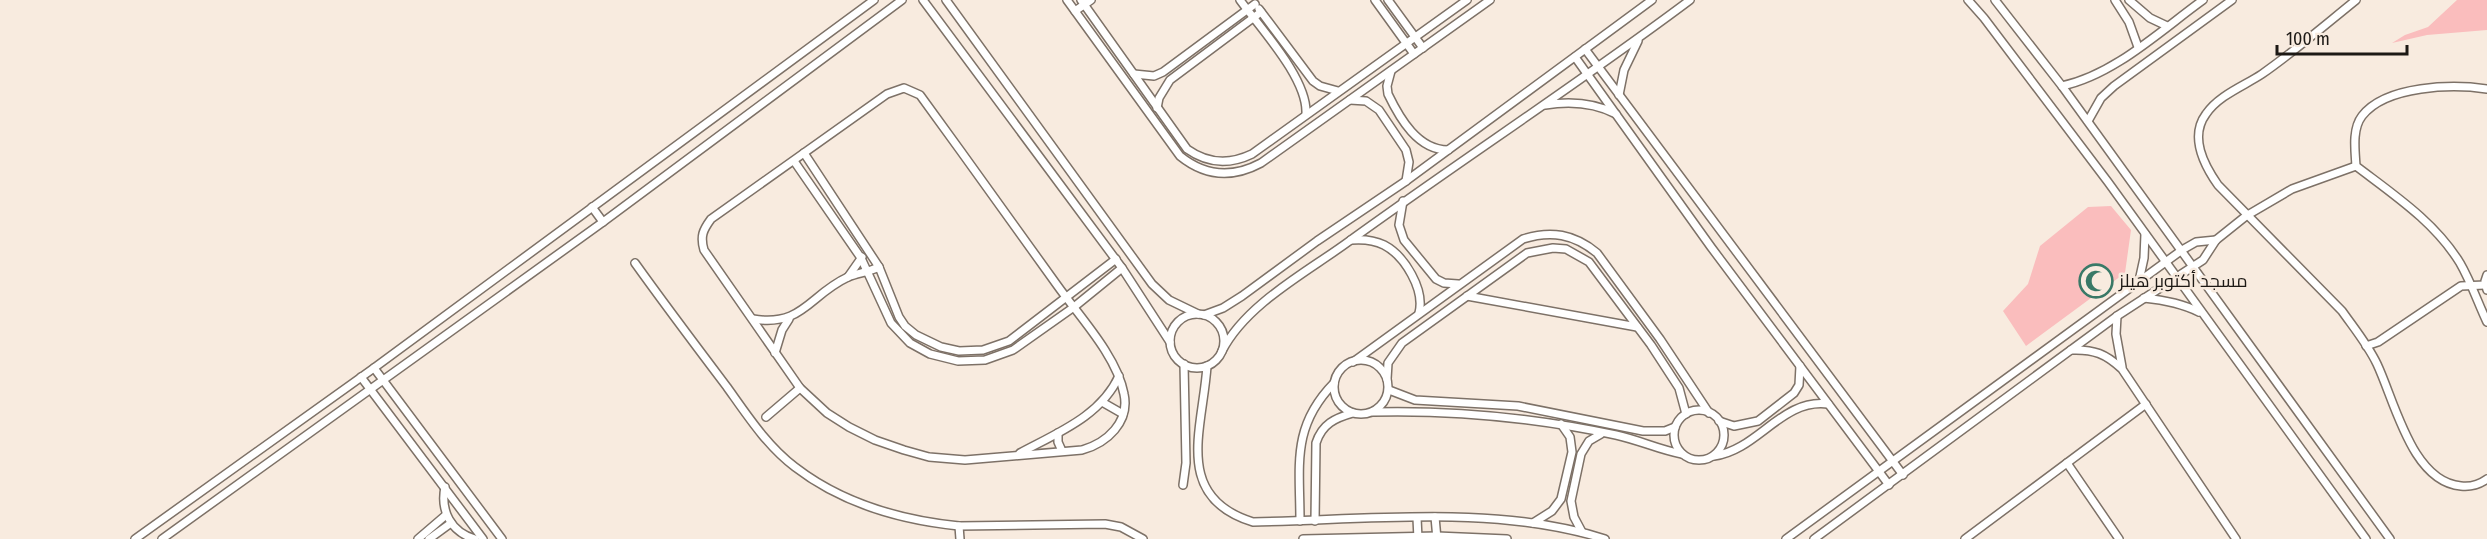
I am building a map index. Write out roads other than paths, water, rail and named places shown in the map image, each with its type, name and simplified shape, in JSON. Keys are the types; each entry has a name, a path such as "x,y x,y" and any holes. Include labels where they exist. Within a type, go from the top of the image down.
{"street":[{"path":"135,539 374,368 874,0"},
{"path":"162,539 603,222 902,0"},
{"path":"923,0 1116,259 1170,342 1174,355 1184,364 1195,368 1207,366 1216,360 1235,329 1253,312 1403,201 1543,106 1690,0"},
{"path":"946,0 1152,284 1169,300 1217,323 1223,336 1222,351"},
{"path":"1076,11 1083,3 1091,0"},
{"path":"1240,0 1297,79 1305,96 1306,114"},
{"path":"1375,0 1414,54"},
{"path":"1388,0 1423,48"},
{"path":"1083,3 1187,149 1207,160 1230,162 1252,154 1467,0"},
{"path":"1069,1 1180,156 1201,170 1226,174 1250,169 1490,0"},
{"path":"1170,342 1173,330 1180,320 1223,308 1242,296 1317,241 1406,181 1651,0"},
{"path":"1968,0 1984,18 2166,262 2366,539"},
{"path":"1995,0 2088,121 2390,539"},
{"path":"2115,0 2129,22 2138,47"},
{"path":"2129,0 2150,18 2168,26"},
{"path":"2062,86 2097,75 2203,0"},
{"path":"2088,121 2096,106 2114,86 2232,0"},
{"path":"2356,0 2287,55 2218,102 2205,114 2199,133 2199,150 2206,168 2246,216 2342,311 2376,363 2410,441 2424,465 2435,477 2450,485 2465,487 2482,483 2487,479"},
{"path":"1134,74 1154,76 1163,72 1247,10 1254,2 1313,81 1320,86 1338,91"},
{"path":"1158,108 1159,98 1170,80 1261,12"},
{"path":"1619,94 1628,59 1639,38"},
{"path":"1585,49 1903,475"},
{"path":"1575,57 1889,485"},
{"path":"1391,71 1387,86 1388,94 1418,139 1431,148 1448,150"},
{"path":"2356,166 2356,132 2362,116 2376,103 2416,90 2440,86 2487,89"},
{"path":"895,89 913,90 920,95 1074,307 1119,376 1125,399 1123,414 1117,428 1108,438 1092,447 964,460 929,457 874,440 827,412 800,388 704,250 701,240 711,219 794,160 895,89"},
{"path":"1350,100 1366,101 1379,110 1406,150 1409,162 1406,181"},
{"path":"1543,106 1558,103 1590,104 1618,115"},
{"path":"804,153 879,267 899,317 905,326 925,340 959,351 983,350 1009,341 1116,259"},
{"path":"794,160 861,258 891,323 918,349 958,361 985,360 1013,350 1074,307 1122,268"},
{"path":"1814,539 2117,316 2194,266 2206,257 2216,240 2246,216 2292,189 2356,166"},
{"path":"2356,166 2412,208 2445,242 2460,263 2487,322"},
{"path":"1403,201 1399,225 1404,240 1436,279 1452,284 1461,283"},
{"path":"592,207 603,222"},
{"path":"1300,521 1300,445 1303,430 1316,405 1334,383 1339,372 1523,239 1549,233 1575,238 1597,253 1685,374 1709,413 1719,421 1734,426 1758,421 1794,393 1801,376 1800,366"},
{"path":"2139,281 2144,258 2145,234"},
{"path":"1351,240 1377,242 1392,250 1417,282 1420,294 1419,313"},
{"path":"1786,539 2182,250 2196,242 2216,240"},
{"path":"1387,379 1388,363 1396,348 1467,296 1527,253 1553,248 1566,249 1589,262 1637,327 1679,388 1686,414"},
{"path":"776,353 782,330 789,319 848,277 861,258 869,251"},
{"path":"635,263 755,425 793,466 839,495 873,509 905,518 959,526 1105,524 1121,527 1143,539"},
{"path":"848,277 879,267"},
{"path":"2366,346 2378,342 2461,286 2470,284 2486,288 2487,275"},
{"path":"1467,296 1637,327"},
{"path":"2144,298 2184,305 2202,314"},
{"path":"2117,316 2117,352 2122,369"},
{"path":"753,319 773,322 789,319"},
{"path":"2071,350 2090,350 2108,356 2122,369 2236,539"},
{"path":"1353,362 1374,363 1384,372 1387,379 1389,390 1384,403 1373,412"},
{"path":"1183,485 1186,463 1184,364"},
{"path":"1207,366 1201,404 1198,469 1206,489 1222,506 1241,519 1253,522 1435,517 1532,523 1582,532 1605,539"},
{"path":"374,368 502,539"},
{"path":"1018,454 1089,414 1113,390 1119,376"},
{"path":"361,377 483,539"},
{"path":"1334,383 1338,402 1353,413"},
{"path":"766,417 800,388"},
{"path":"1389,390 1415,400 1518,406 1643,431 1675,427 1686,414 1697,411 1709,413"},
{"path":"1102,402 1123,414"},
{"path":"1315,521 1316,443 1319,434 1333,420 1353,413 1477,414 1561,424 1682,454 1694,460 1742,448 1793,409 1810,403 1828,404"},
{"path":"1965,539 2146,404"},
{"path":"1712,457 1723,441 1719,421"},
{"path":"1532,523 1552,511 1561,499 1572,452 1570,437 1561,424"},
{"path":"1675,427 1674,439 1682,454"},
{"path":"1058,433 1058,442 1062,451"},
{"path":"1582,532 1574,517 1571,501 1581,454 1589,441 1603,433"},
{"path":"2067,463 2119,539"},
{"path":"445,487 443,503 446,515 463,534 475,539"},
{"path":"418,539 446,515"},
{"path":"1435,517 1437,537"},
{"path":"1417,518 1418,538"},
{"path":"429,539 451,523"},
{"path":"959,526 960,539"},
{"path":"1303,539 1437,537 1507,539"}],"place":[{"name":"مسجد أكتوبر هيلز","path":"2096,281"}]}
